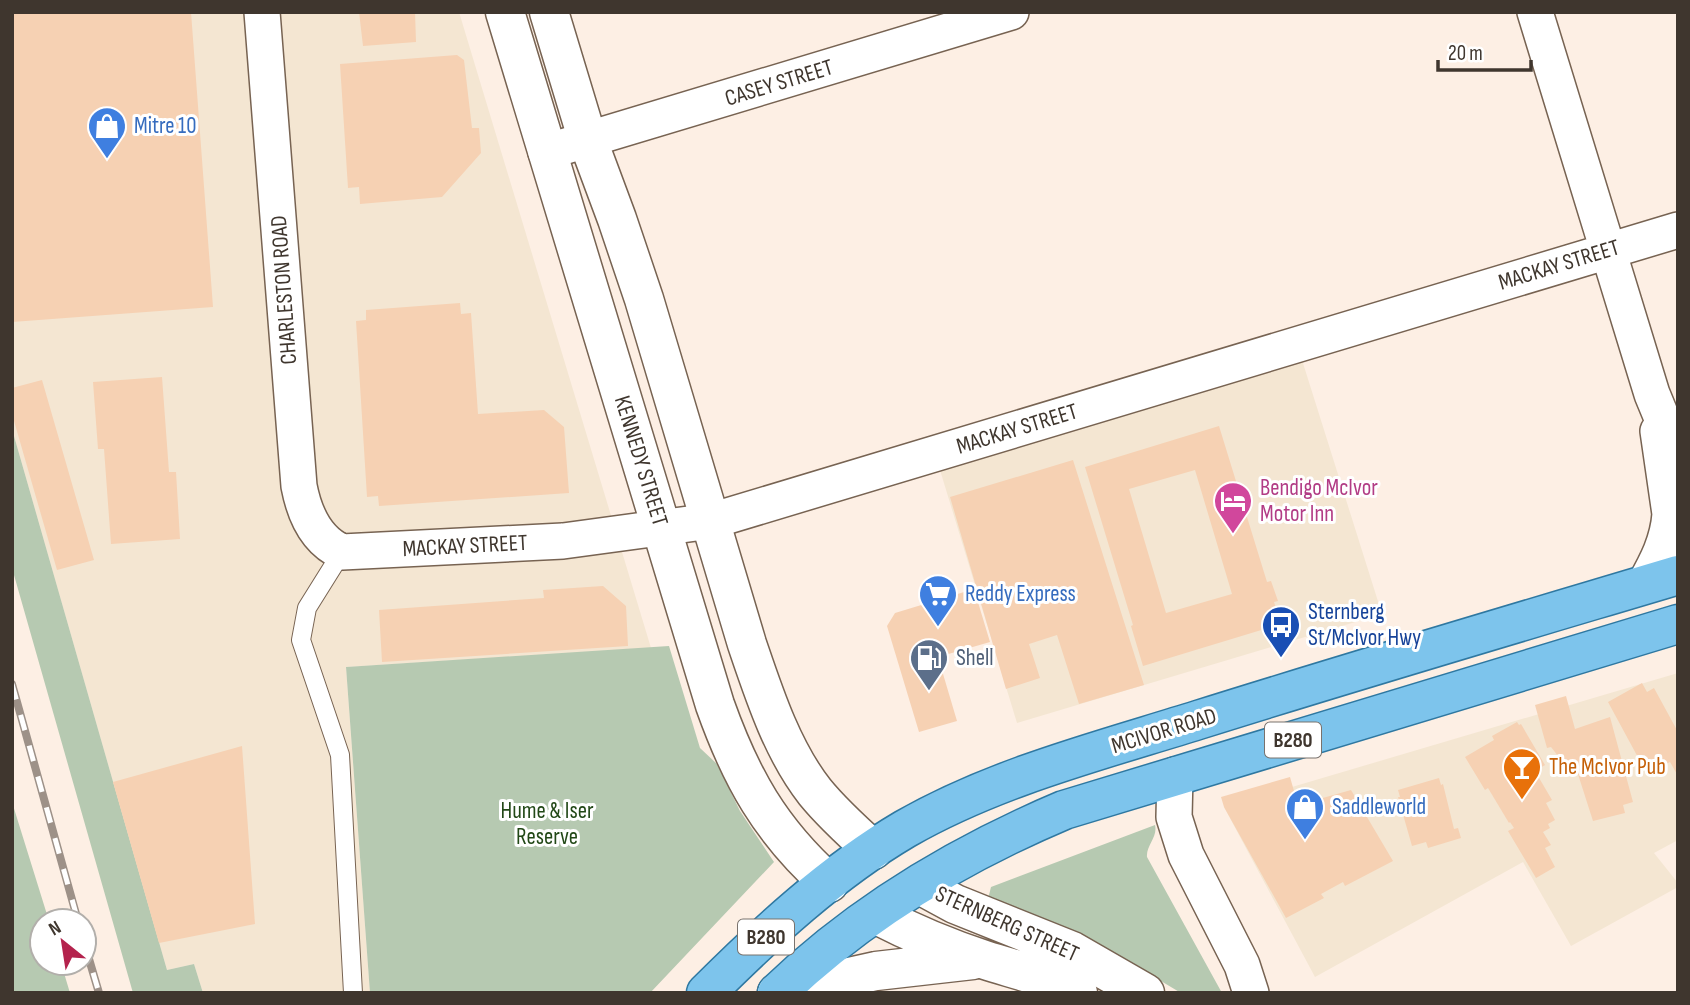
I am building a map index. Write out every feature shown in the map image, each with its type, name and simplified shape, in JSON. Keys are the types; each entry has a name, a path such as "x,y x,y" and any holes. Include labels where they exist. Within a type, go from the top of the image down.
{"main road":[{"name":"MCIVOR ROAD","path":"706,993 828,883 904,829 948,806 1010,780 1661,580"},
{"name":"MCIVOR ROAD","path":"777,993 874,914 964,858 1032,823 1102,797 1678,624"},
{"path":"1232,710 1245,733 1320,712 1391,710"},
{"name":"STERNBERG STREET","path":"873,850 920,885"},
{"name":"STERNBERG STREET","path":"828,883 874,914"}],"street":[{"name":"CHARLESTON ROAD","path":"262,12 299,486 308,517 326,542 342,552"},
{"name":"KENNEDY STREET","path":"505,12 715,705 744,777 758,802 788,842 828,883"},
{"path":"549,12 588,141 644,299 747,644 788,747 816,794 873,850"},
{"name":"CASEY STREET","path":"547,152 1011,12"},
{"path":"1535,12 1652,394 1678,457"},
{"name":"MACKAY STREET","path":"342,552 563,541 711,521 1678,230"},
{"path":"1652,394 1670,514 1663,549 1661,580"},
{"path":"1175,775 1174,817 1181,843 1242,965 1251,993"},
{"name":"STERNBERG STREET","path":"920,885 955,904 1073,951 1145,993"},
{"name":"STERNBERG STREET","path":"874,914 911,932 1078,993"},
{"path":"777,993 876,971 982,959"}],"lane":[{"path":"342,552 307,608 302,640 340,755 353,993"}],"shaded area":[{"path":"12,12 459,12 651,648 346,667 370,993 203,993 194,964 167,970 12,429"},
{"path":"1302,360 1382,614 1017,723 940,470"},
{"path":"1678,673 1678,840 1654,853 1678,883 1678,887 1571,946 1523,862 1315,977 1224,807"}],"green space":[{"path":"12,429 167,970 194,964 203,993 133,993 12,568"},
{"name":"Hume & Iser Reserve","path":"669,646 700,748 717,764 740,811 774,862 650,993 370,993 346,667"},
{"path":"12,802 45,907 28,907 28,977 65,977 70,993 12,993"},
{"path":"1155,825 1147,857 1222,993 1181,993 1089,938 988,899 991,887"}],"building":[{"name":"Mitre 10","path":"12,12 191,12 213,307 12,322"},
{"path":"359,12 415,12 416,42 363,46"},
{"path":"457,55 464,60 472,128 479,128 481,153 442,197 360,204 359,187 348,188 340,64"},
{"path":"460,303 461,314 471,313 478,414 544,410 564,427 569,493 379,506 378,496 367,497 356,321 366,320 366,310"},
{"path":"162,377 169,472 176,472 180,539 111,544 104,449 98,449 93,382"},
{"path":"42,380 94,560 57,570 12,414 12,388"},
{"name":"Bendigo McIvor Motor Inn","path":"1219,426 1267,582 1271,581 1278,601 1274,602 1281,624 1143,666 1085,467","holes":["1195,470 1232,594 1166,613 1129,489"]},
{"path":"1073,460 1144,685 1079,704 1057,635 1029,644 1040,678 1006,689 950,497"},
{"path":"603,586 626,606 628,646 382,662 379,610 544,598 543,590"},
{"path":"974,589 990,642 938,657 957,721 919,732 887,626 895,613"},
{"path":"1642,683 1647,692 1654,688 1678,732 1678,776 1670,762 1647,774 1608,702"},
{"path":"1566,696 1575,729 1610,717 1633,802 1623,805 1625,813 1593,821 1576,768 1569,770 1551,747 1547,748 1535,705"},
{"name":"The McIvor Pub","path":"1517,722 1521,724 1545,765 1535,771 1552,800 1546,803 1555,820 1548,824 1550,828 1543,832 1551,845 1545,848 1555,867 1536,878 1508,831 1514,828 1488,788 1485,790 1465,757 1494,740 1492,736"},
{"path":"242,746 255,924 159,943 113,782"},
{"path":"1290,777 1298,805 1351,790 1393,861 1345,886 1343,882 1321,894 1324,898 1286,918 1221,797"},
{"path":"1439,778 1441,785 1443,784 1454,829 1458,828 1461,838 1428,848 1426,842 1412,846 1398,790"}],"railway":[{"path":"12,684 74,907"},
{"path":"94,977 99,993"}],"place":[{"name":"Mitre 10","path":"107,160"},
{"name":"Bendigo McIvor Motor Inn","path":"1233,535"},
{"name":"Reddy Express","path":"938,628"},
{"name":"Sternberg St/McIvor Hwy","path":"1281,659"},
{"name":"Shell","path":"929,692"},
{"name":"The McIvor Pub","path":"1522,801"},
{"name":"Saddleworld","path":"1305,841"}]}
